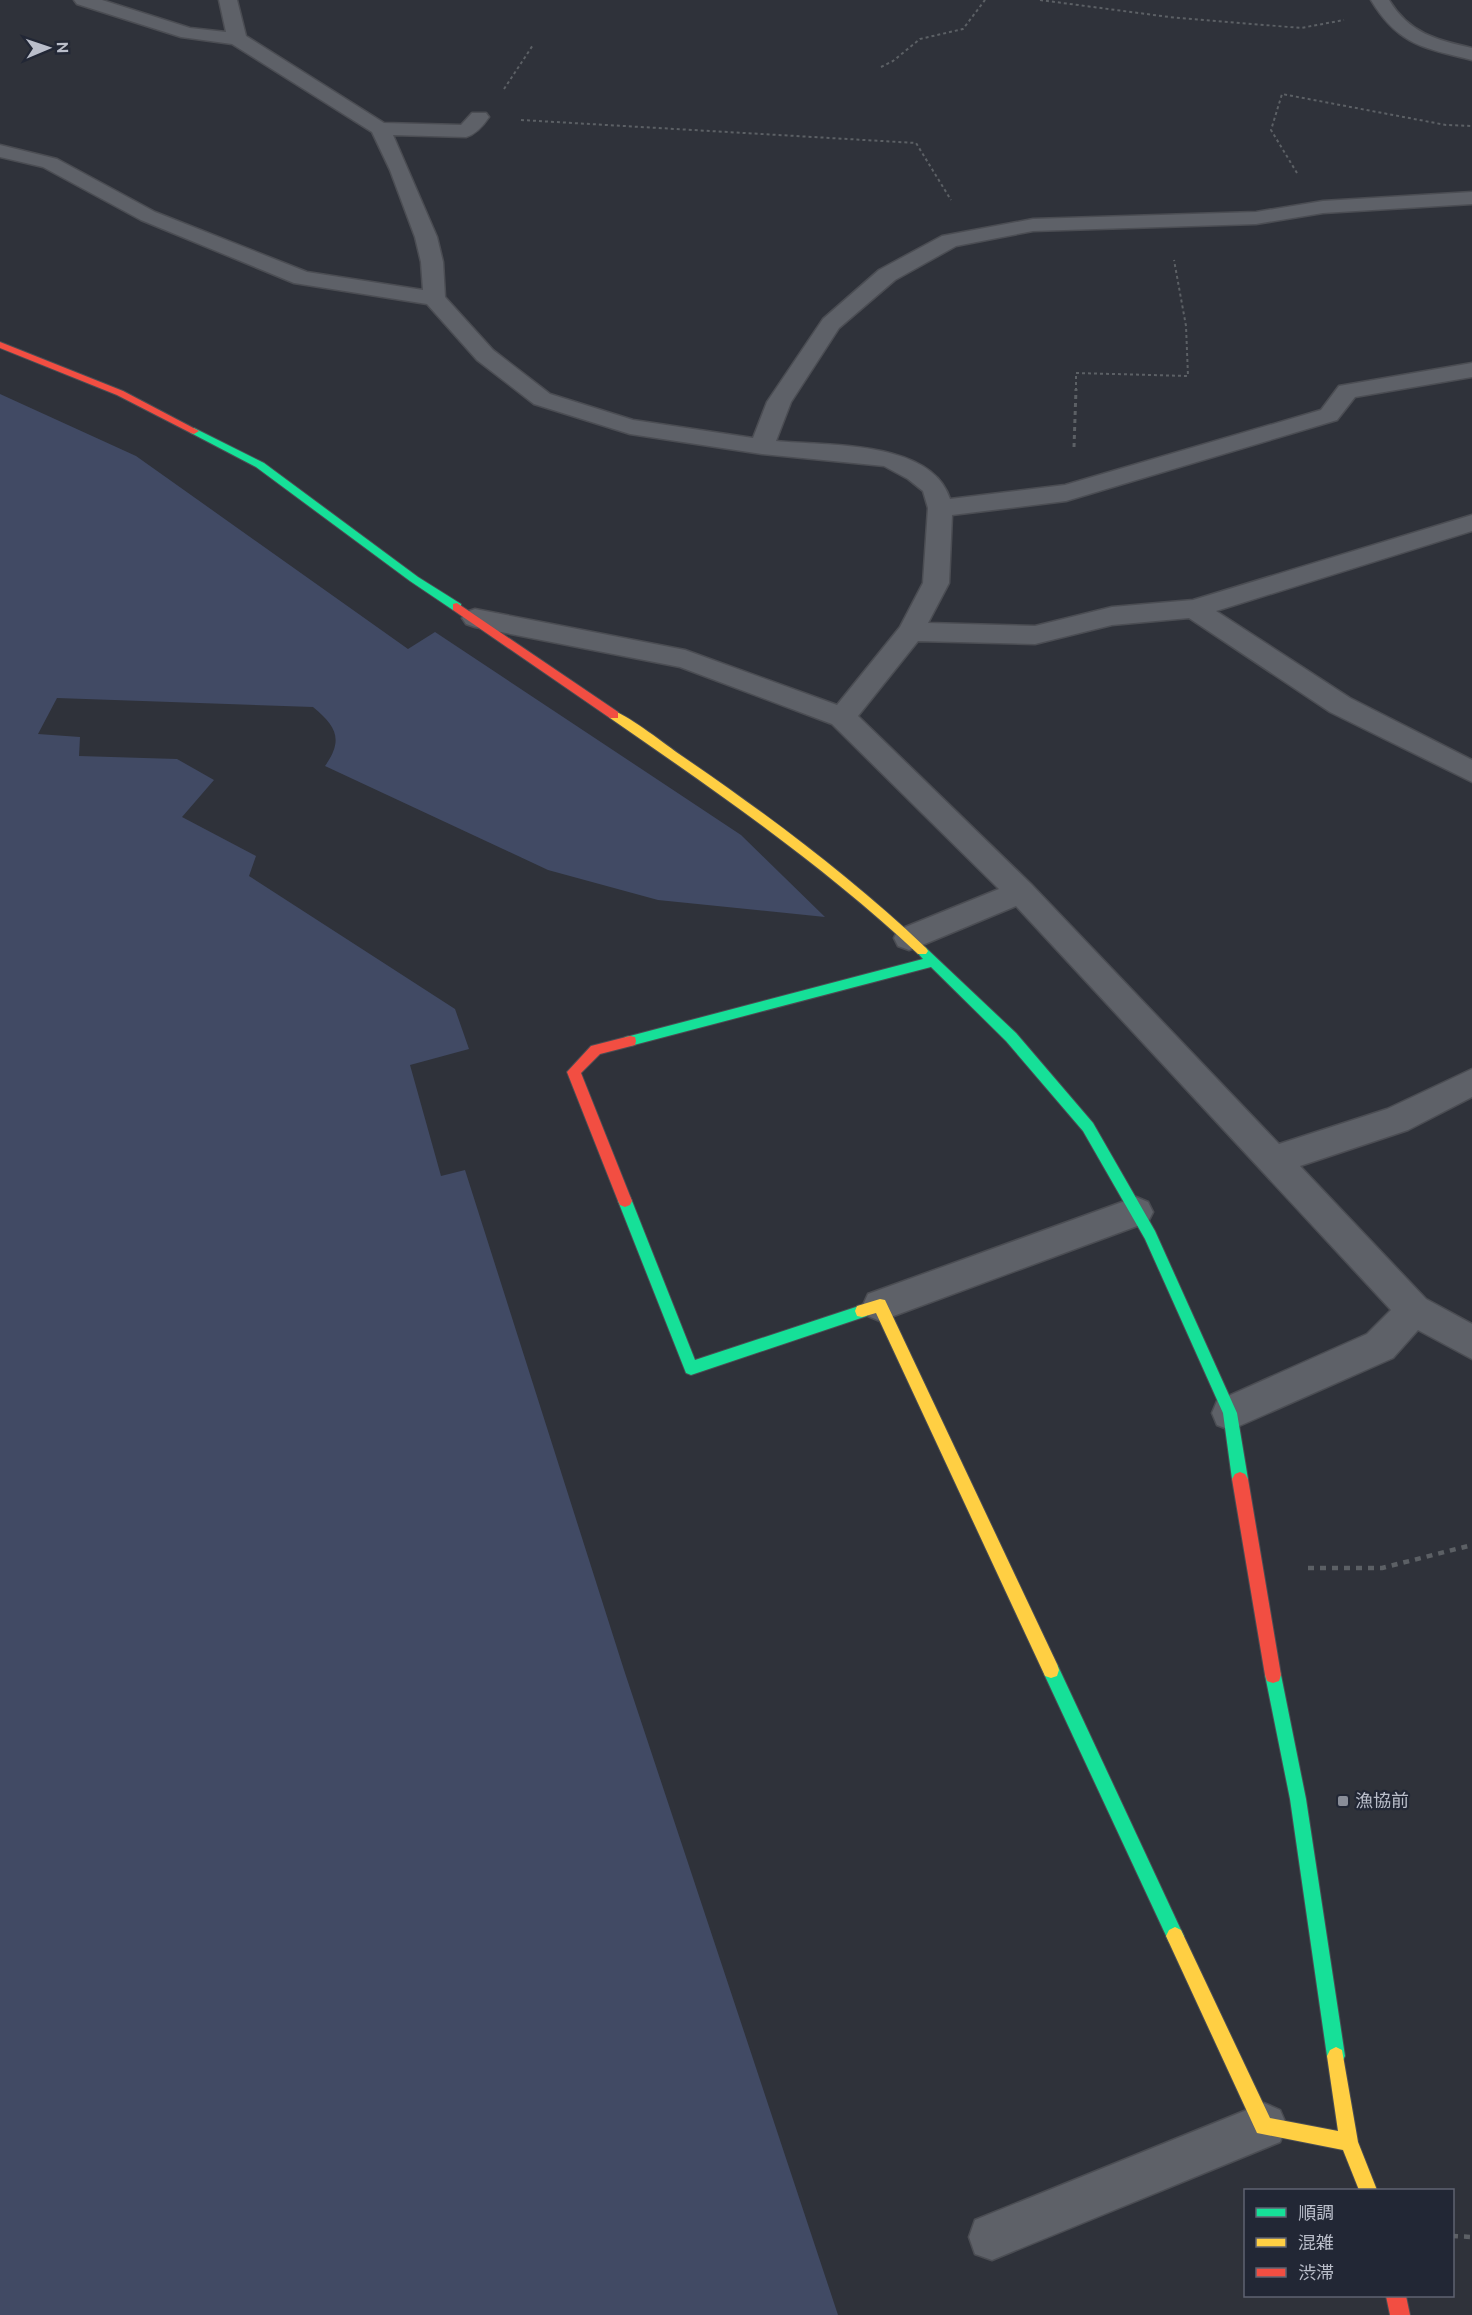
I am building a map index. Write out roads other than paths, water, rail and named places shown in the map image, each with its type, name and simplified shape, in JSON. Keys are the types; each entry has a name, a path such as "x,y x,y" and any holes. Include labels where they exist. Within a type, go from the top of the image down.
{"street":[{"path":"82,0 188,33 237,39 380,129 466,131 479,117"},
{"path":"228,0 237,39"},
{"path":"1383,5 1390,19 1414,39 1472,54"},
{"path":"380,129 400,170 426,237 432,262 434,298 485,355 542,399 630,427 762,447 889,459 917,474 934,488 940,508 940,547 936,583 911,632 842,717"},
{"path":"0,152 50,163 148,216 302,279 434,298"},
{"path":"762,447 779,402 831,324 887,275 950,241 1033,225 1256,218 1323,207 1472,198"},
{"path":"0,345 120,393 260,465 414,579 475,618 759,816 888,917 1011,1036 1088,1127 1150,1235 1230,1413 1265,1634 1298,1799 1349,2142 1368,2189"},
{"path":"940,508 1066,493 1329,415 1347,391 1472,370"},
{"path":"911,632 1035,635 1112,616 1194,609 1472,523"},
{"path":"1194,609 1340,705 1472,772"},
{"path":"475,618 685,659 842,717 1021,892 1414,1310 1472,1343"},
{"path":"909,938 1021,892"},
{"path":"932,962 596,1050 574,1072 691,1368 880,1305 1136,1212"},
{"path":"1275,1160 1397,1120 1472,1082"},
{"path":"880,1305 1264,2126"},
{"path":"1230,1413 1380,1346 1414,1310"},
{"path":"992,2237 1264,2126 1349,2142"},
{"path":"1396,2297 1400,2315"}],"water":[{"path":"0,394 136,456 408,649 435,632 741,835 825,917 658,900 548,870 325,766 334,748 335,734 327,720 313,707 57,698 38,734 80,737 79,756 177,759 214,780 182,817 256,856 249,876 455,1009 469,1049 410,1065 441,1176 465,1170 624,1670 838,2315 0,2315"}],"place":[{"name":"漁協前","path":"1343,1801"}]}
